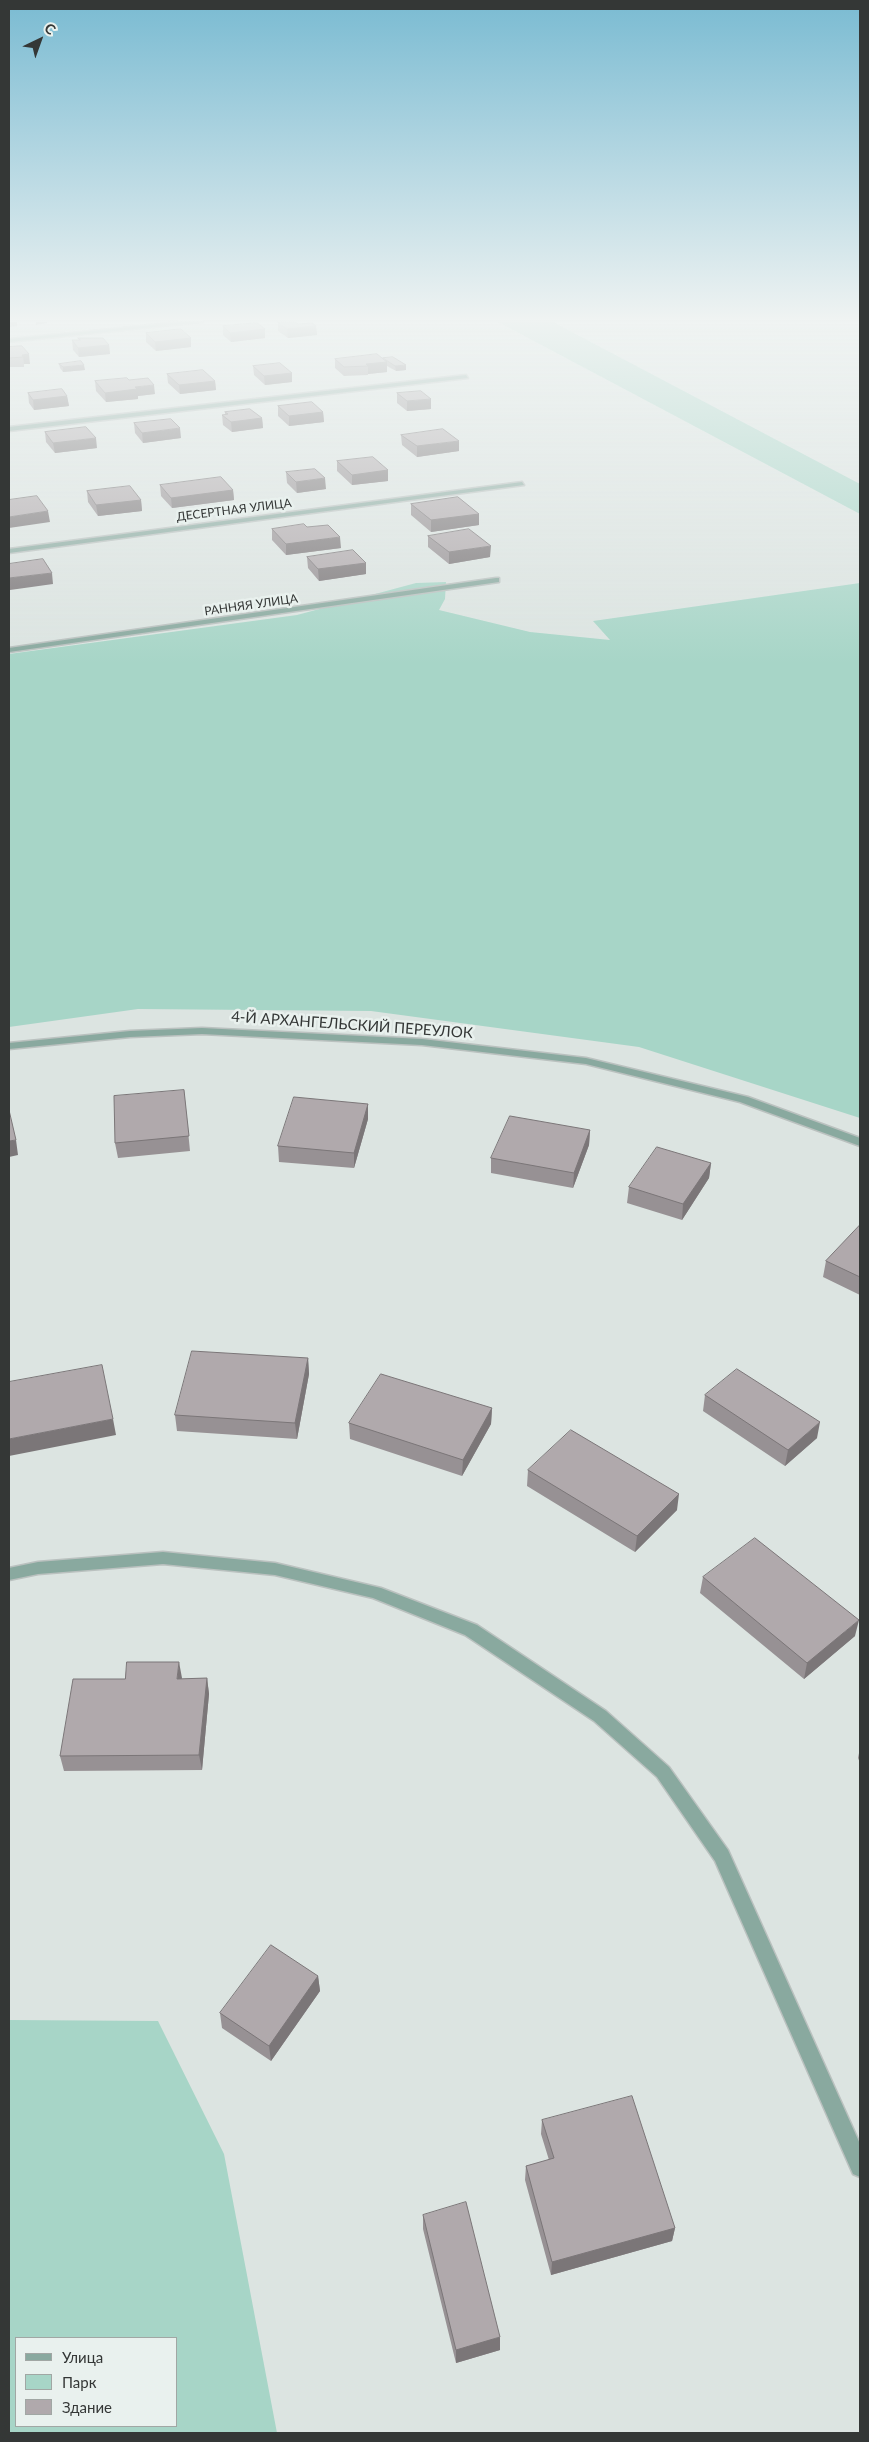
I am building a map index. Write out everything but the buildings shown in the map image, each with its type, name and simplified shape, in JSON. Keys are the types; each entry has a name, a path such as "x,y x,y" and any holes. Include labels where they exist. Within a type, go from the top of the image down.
{"street":[{"name":"ДЕСЕРТНАЯ УЛИЦА","path":"9,550 522,484"},
{"name":"РАННЯЯ УЛИЦА","path":"9,650 496,580"},
{"name":"4-Й АРХАНГЕЛЬСКИЙ ПЕРЕУЛОК","path":"9,1046 120,1035 202,1031 432,1043 586,1061 744,1098 860,1142"},
{"path":"9,1574 38,1568 163,1558 275,1569 375,1592 472,1630 600,1716 663,1772 722,1856 860,2167"}],"green space":[{"path":"713,436 769,436 860,484 860,514"},
{"path":"446,582 445,599 439,610 530,632 610,640 593,621 860,583 860,1118 639,1047 371,1011 138,1009 9,1027 9,654 297,615 416,583"},
{"path":"9,2020 158,2021 224,2154 277,2433 9,2433"}]}
